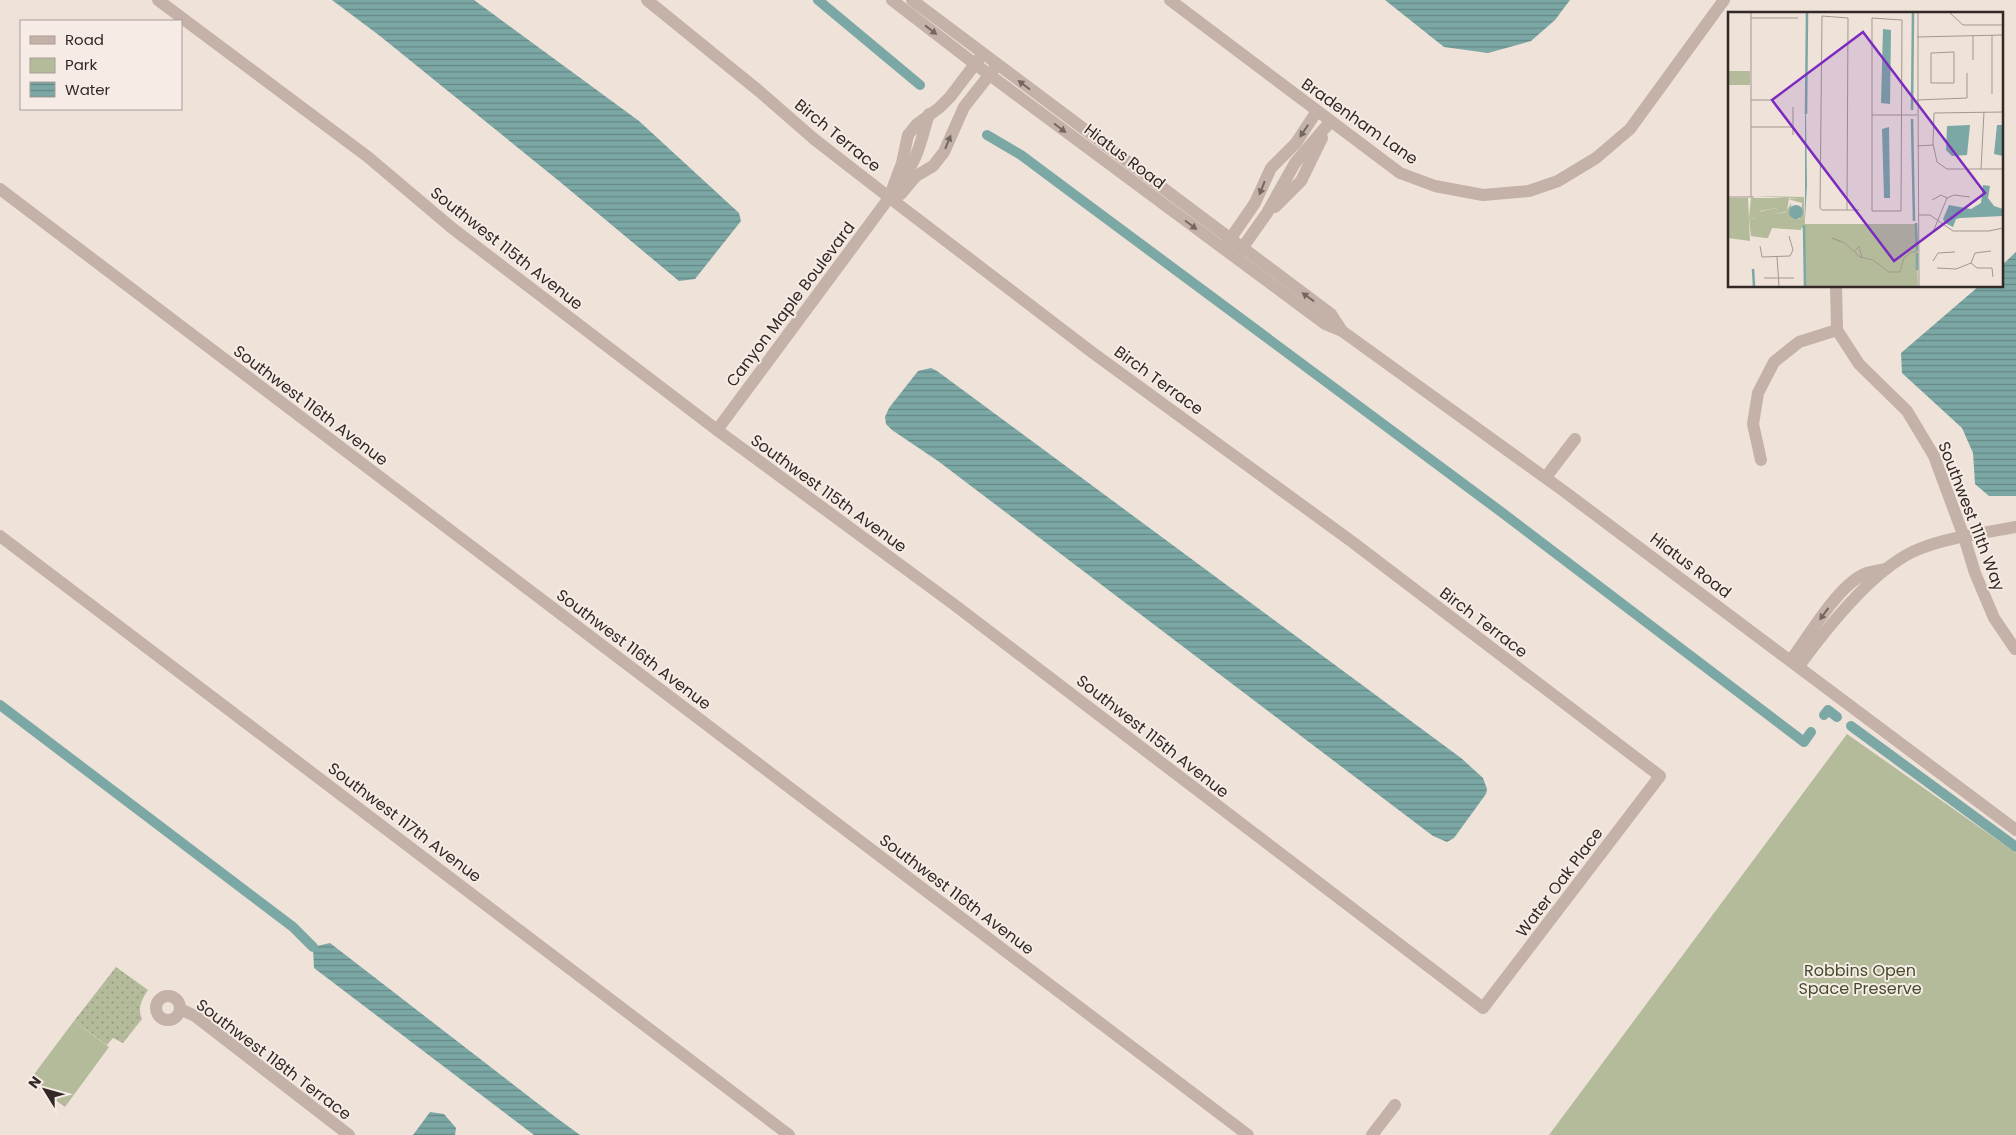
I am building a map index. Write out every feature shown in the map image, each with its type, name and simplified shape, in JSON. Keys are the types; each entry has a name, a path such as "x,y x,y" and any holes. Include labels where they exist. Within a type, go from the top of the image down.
{"street":[{"name":"Southwest 115th Avenue","path":"158,0 368,157 452,228 717,430 959,609 1483,1008"},
{"name":"Birch Terrace","path":"647,0 752,85 814,139 889,198 1093,353 1351,541 1660,776"},
{"name":"Hiatus Road","path":"892,0 974,64 993,70 1226,244 1325,324 1342,331 1546,478 2016,830"},
{"name":"Hiatus Road","path":"912,0 983,53 993,70"},
{"name":"Bradenham Lane","path":"1170,0 1400,173 1435,186 1482,195 1529,191 1558,181 1596,158 1630,129 1724,0"},
{"name":"Canyon Maple Boulevard","path":"717,430 889,198 908,135 950,97 983,53"},
{"name":"Canyon Maple Boulevard","path":"889,198 901,194 916,176 934,166 944,152 964,107 993,70"},
{"path":"1226,244 1255,203 1271,168 1296,142 1317,111"},
{"name":"Canyon Maple Boulevard","path":"894,185 909,172 916,158 929,114"},
{"path":"1239,254 1267,213 1293,166 1330,122"},
{"path":"1267,213 1301,181 1330,122"},
{"path":"916,158 934,166"},
{"path":"1281,158 1305,173"},
{"name":"Southwest 116th Avenue","path":"0,189 1248,1135"},
{"path":"1761,460 1753,424 1758,393 1774,362 1799,342 1837,330 1836,288"},
{"name":"Southwest 111th Way","path":"1837,330 1859,364 1907,412 1934,456 1964,537 1975,573 1994,618 2015,649"},
{"path":"1546,478 1575,439"},
{"path":"1795,663 1886,569 1918,549 1964,537 2016,528"},
{"name":"Southwest 117th Avenue","path":"0,536 790,1135"},
{"path":"1795,663 1830,606 1849,584 1866,573 1886,569"},
{"name":"Water Oak Place","path":"1483,1008 1660,776"},
{"name":"Southwest 118th Terrace","path":"180,1010 195,1016 340,1132"},
{"path":"1372,1135 1395,1105"}],"green space":[{"name":"Robbins Open Space Preserve","path":"1847,734 2016,853 2016,1135 1549,1135"},
{"path":"116,967 148,990 140,1007 142,1019 123,1043 113,1038 107,1045 74,1021"},
{"path":"74,1021 109,1047 65,1107 29,1081"}],"water":[{"path":"332,0 474,0 639,121 739,213 741,221 695,279 679,281 380,36"},
{"path":"1385,0 1570,0 1555,20 1531,41 1488,53 1444,47"},
{"path":"2016,252 2016,496 1989,496 1975,484 1973,453 1962,428 1902,373 1901,353 1977,288 2004,288 2004,263"},
{"path":"931,368 1461,758 1483,778 1487,789 1486,794 1454,838 1447,842 1433,836 938,461 892,430 886,424 885,417 889,408 918,371"},
{"path":"330,943 580,1135 534,1135 314,968 313,947"},
{"path":"430,1112 444,1114 456,1128 455,1135 413,1135"}],"waterway":[{"path":"818,0 920,85"},
{"path":"987,135 1021,155 1500,511 1804,742 1811,732"},
{"path":"0,705 293,927 313,947"},
{"path":"1824,715 1828,710 1837,717"},
{"path":"1851,726 2016,847"}]}
